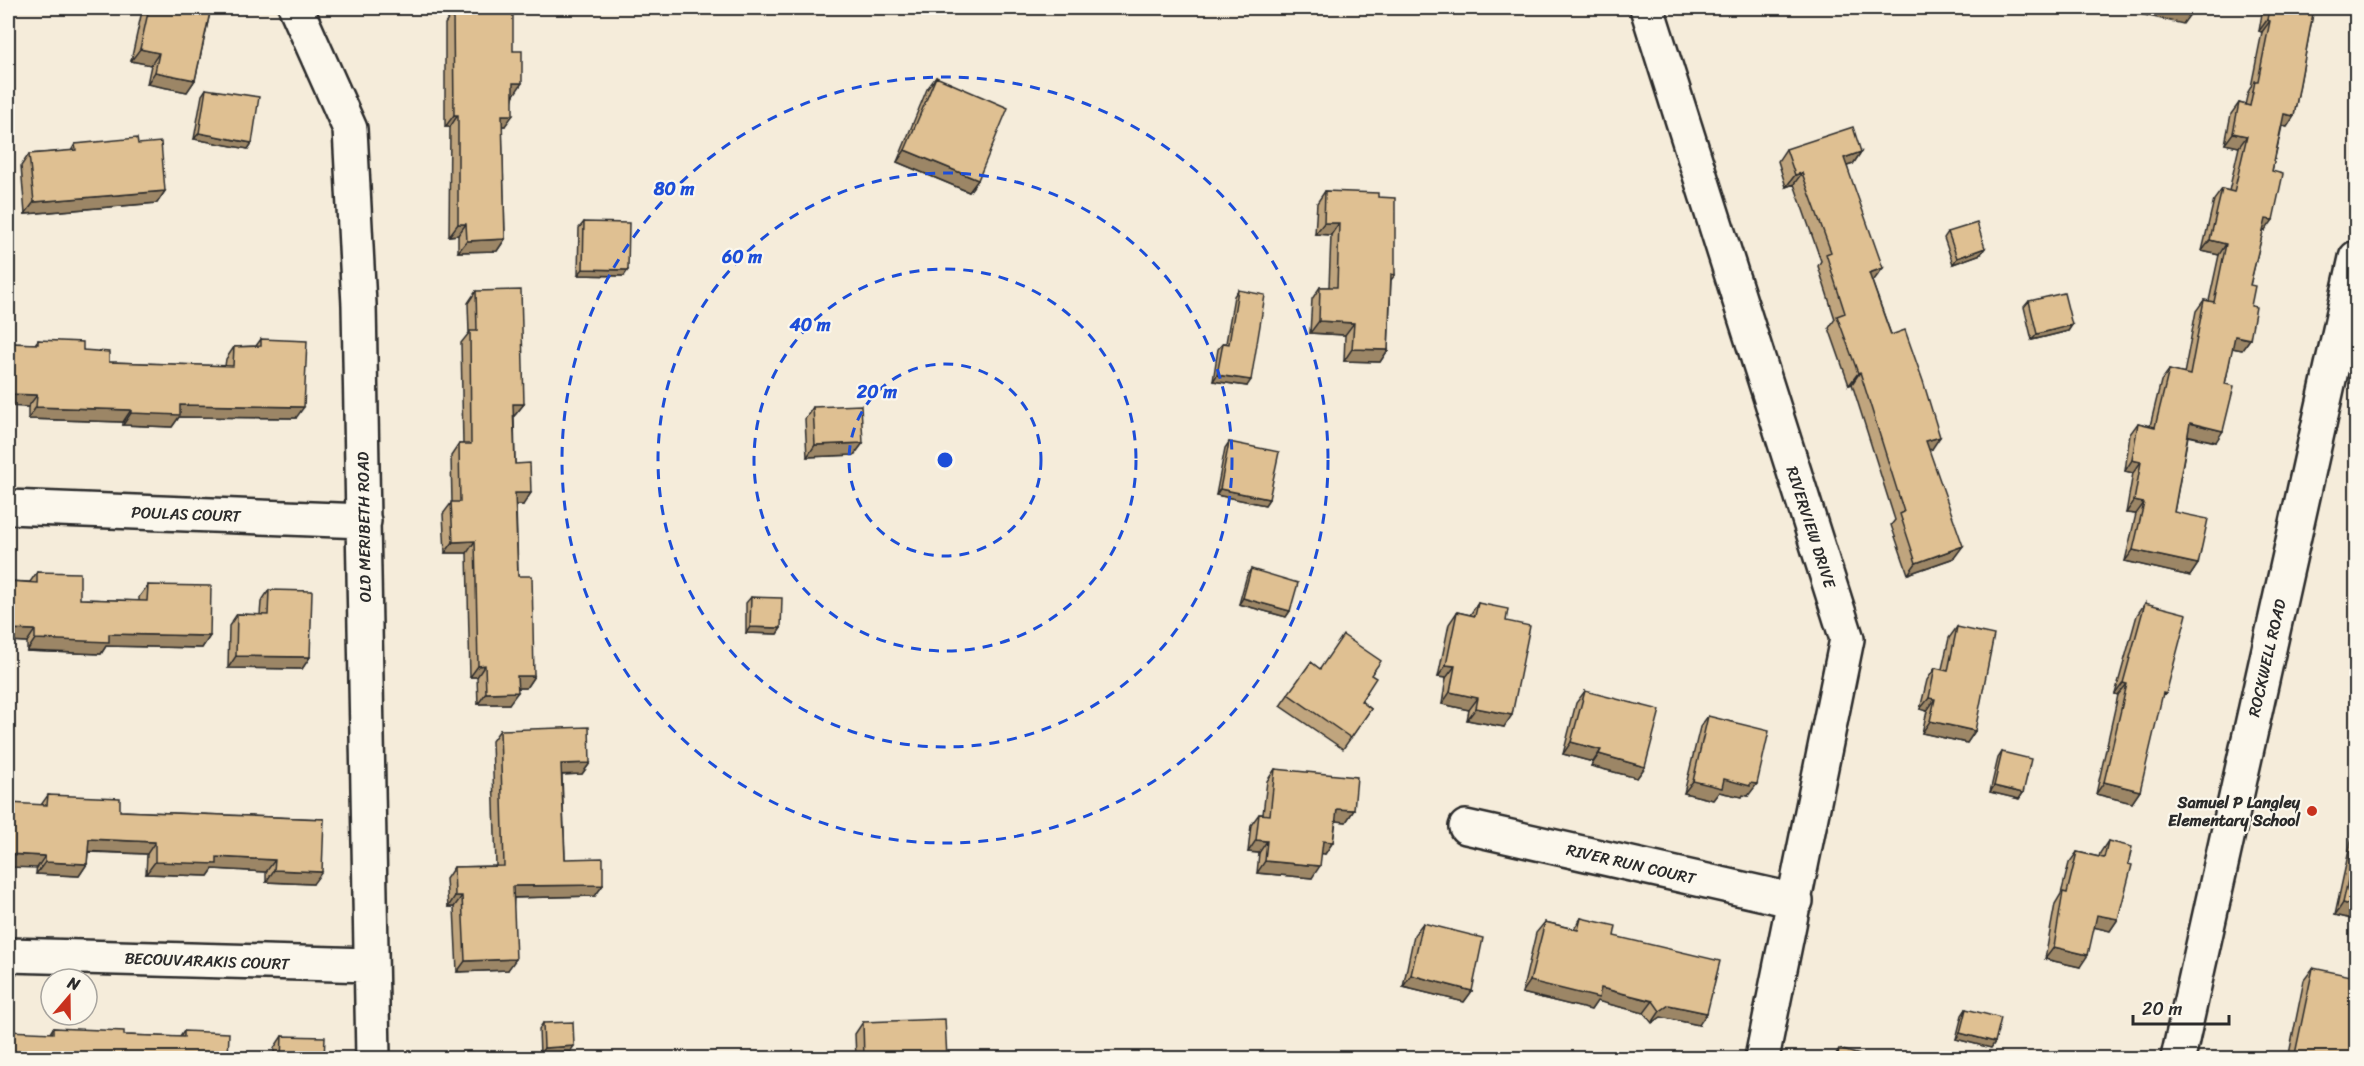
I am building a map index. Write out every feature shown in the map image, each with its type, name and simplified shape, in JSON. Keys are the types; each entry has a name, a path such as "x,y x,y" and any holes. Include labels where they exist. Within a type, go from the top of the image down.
{"street":[{"name":"OLD MERIBETH ROAD","path":"296,8 350,129 359,305 373,1059"},
{"name":"RIVERVIEW DRIVE","path":"1647,8 1847,639 1796,901 1762,1059"},
{"name":"ROCKWELL ROAD","path":"2178,1059 2356,258"},
{"name":"POULAS COURT","path":"8,507 364,521"},
{"name":"RIVER RUN COURT","path":"1466,827 1796,901"},
{"name":"BECOUVARAKIS COURT","path":"8,955 370,965"}],"building":[{"path":"149,8 211,8 195,80 155,72 159,53 140,49"},
{"path":"2166,8 2192,8 2191,13"},
{"path":"2269,8 2314,8 2294,116 2284,114 2272,171 2283,174 2273,220 2266,219 2250,285 2255,286 2251,306 2256,307 2250,339 2235,336 2225,384 2234,386 2223,431 2190,423 2174,512 2208,519 2198,564 2133,550 2144,503 2134,501 2141,462 2132,460 2138,423 2155,427 2169,370 2190,375 2204,300 2214,302 2226,244 2210,240 2222,189 2234,192 2247,136 2233,133 2239,103 2250,106 2255,81 2258,81 2270,21 2267,20"},
{"path":"453,12 513,12 513,51 522,51 522,83 513,83 513,115 502,115 505,239 467,241 466,224 458,224 458,115 454,115"},
{"path":"936,77 1008,108 978,180 905,150"},
{"path":"206,89 259,97 252,143 199,133"},
{"path":"1853,127 1861,152 1844,158 1883,268 1869,273 1891,335 1905,330 1923,381 1940,437 1926,441 1963,546 1916,563 1900,514 1904,512 1860,372 1858,373 1837,316 1845,313 1826,254 1831,252 1802,173 1795,175 1786,149"},
{"path":"137,138 138,144 161,142 165,191 34,202 29,154 76,150 75,144"},
{"path":"1325,191 1378,193 1378,197 1395,198 1395,275 1391,274 1388,350 1352,349 1354,323 1319,321 1320,287 1337,287 1339,223 1324,223"},
{"path":"584,222 629,223 628,270 583,269"},
{"path":"1977,223 1985,248 1957,258 1948,232"},
{"path":"521,290 524,404 513,404 515,464 530,463 531,493 515,493 518,576 532,576 534,676 517,676 518,692 486,693 485,665 478,666 475,541 453,542 451,502 460,502 459,444 471,444 470,331 477,331 476,291"},
{"path":"1238,290 1265,295 1251,380 1217,375 1223,343 1229,344"},
{"path":"2064,293 2072,325 2037,334 2029,301"},
{"path":"261,339 307,341 304,407 180,405 180,415 131,413 131,410 36,407 37,395 8,394 8,343 38,344 38,340 83,342 83,350 109,352 109,362 233,366 234,347 261,346"},
{"path":"861,405 863,443 815,445 813,407"},
{"path":"1229,442 1279,452 1269,499 1220,489"},
{"path":"1251,569 1298,583 1290,611 1243,598"},
{"path":"37,572 80,573 80,599 147,601 148,585 211,586 210,636 109,634 109,642 35,639 35,630 8,629 8,581 37,583"},
{"path":"269,590 312,591 310,657 236,656 237,614 268,615"},
{"path":"751,597 782,598 781,628 750,627"},
{"path":"1478,603 1508,609 1506,621 1530,626 1512,715 1476,708 1478,698 1450,692 1455,666 1446,665 1457,612 1475,616"},
{"path":"2145,603 2187,614 2166,694 2163,693 2140,791 2104,782 2127,684 2123,683"},
{"path":"1957,627 1994,635 1975,731 1930,721 1935,699 1929,698 1935,668 1948,671"},
{"path":"1343,635 1381,661 1371,675 1376,678 1361,701 1371,709 1351,738 1288,694 1311,662 1320,669"},
{"path":"1585,691 1660,710 1645,767 1599,754 1601,750 1571,742"},
{"path":"1708,716 1769,731 1757,784 1750,783 1750,786 1724,779 1722,788 1693,781"},
{"path":"589,727 590,763 561,764 565,859 603,858 603,885 513,886 516,959 465,961 462,896 455,896 454,867 504,866 500,730"},
{"path":"2002,752 2031,759 2023,793 1994,786"},
{"path":"1275,769 1357,777 1354,810 1337,809 1333,842 1323,841 1320,866 1265,861 1267,841 1256,840 1259,814 1270,815"},
{"path":"48,795 120,798 120,811 324,819 322,872 274,870 275,860 217,857 217,864 155,862 155,842 89,839 87,864 45,862 45,856 8,854 8,803 47,805"},
{"path":"2108,841 2132,847 2128,864 2132,865 2118,919 2097,915 2088,955 2054,947 2063,892 2067,893 2077,852 2104,858"},
{"path":"2356,843 2356,906 2343,903"},
{"path":"1581,918 1616,926 1614,936 1720,961 1707,1013 1669,1005 1660,1011 1653,1001 1601,988 1599,998 1530,981 1545,922 1578,930"},
{"path":"1423,923 1483,938 1472,991 1411,975"},
{"path":"2313,968 2356,977 2356,1059 2294,1059"},
{"path":"1966,1009 2001,1018 1995,1042 1960,1033"},
{"path":"945,1019 947,1059 864,1059 863,1022"},
{"path":"573,1022 574,1046 544,1048 543,1023"},
{"path":"53,1028 124,1031 124,1035 184,1037 184,1031 229,1033 228,1058 231,1059 8,1059 8,1031 53,1033"},
{"path":"282,1036 325,1037 324,1059 281,1059"},
{"path":"1839,1049 1874,1059 1837,1059"}],"place":[{"name":"Samuel P Langley Elementary School","path":"2312,811"}]}
